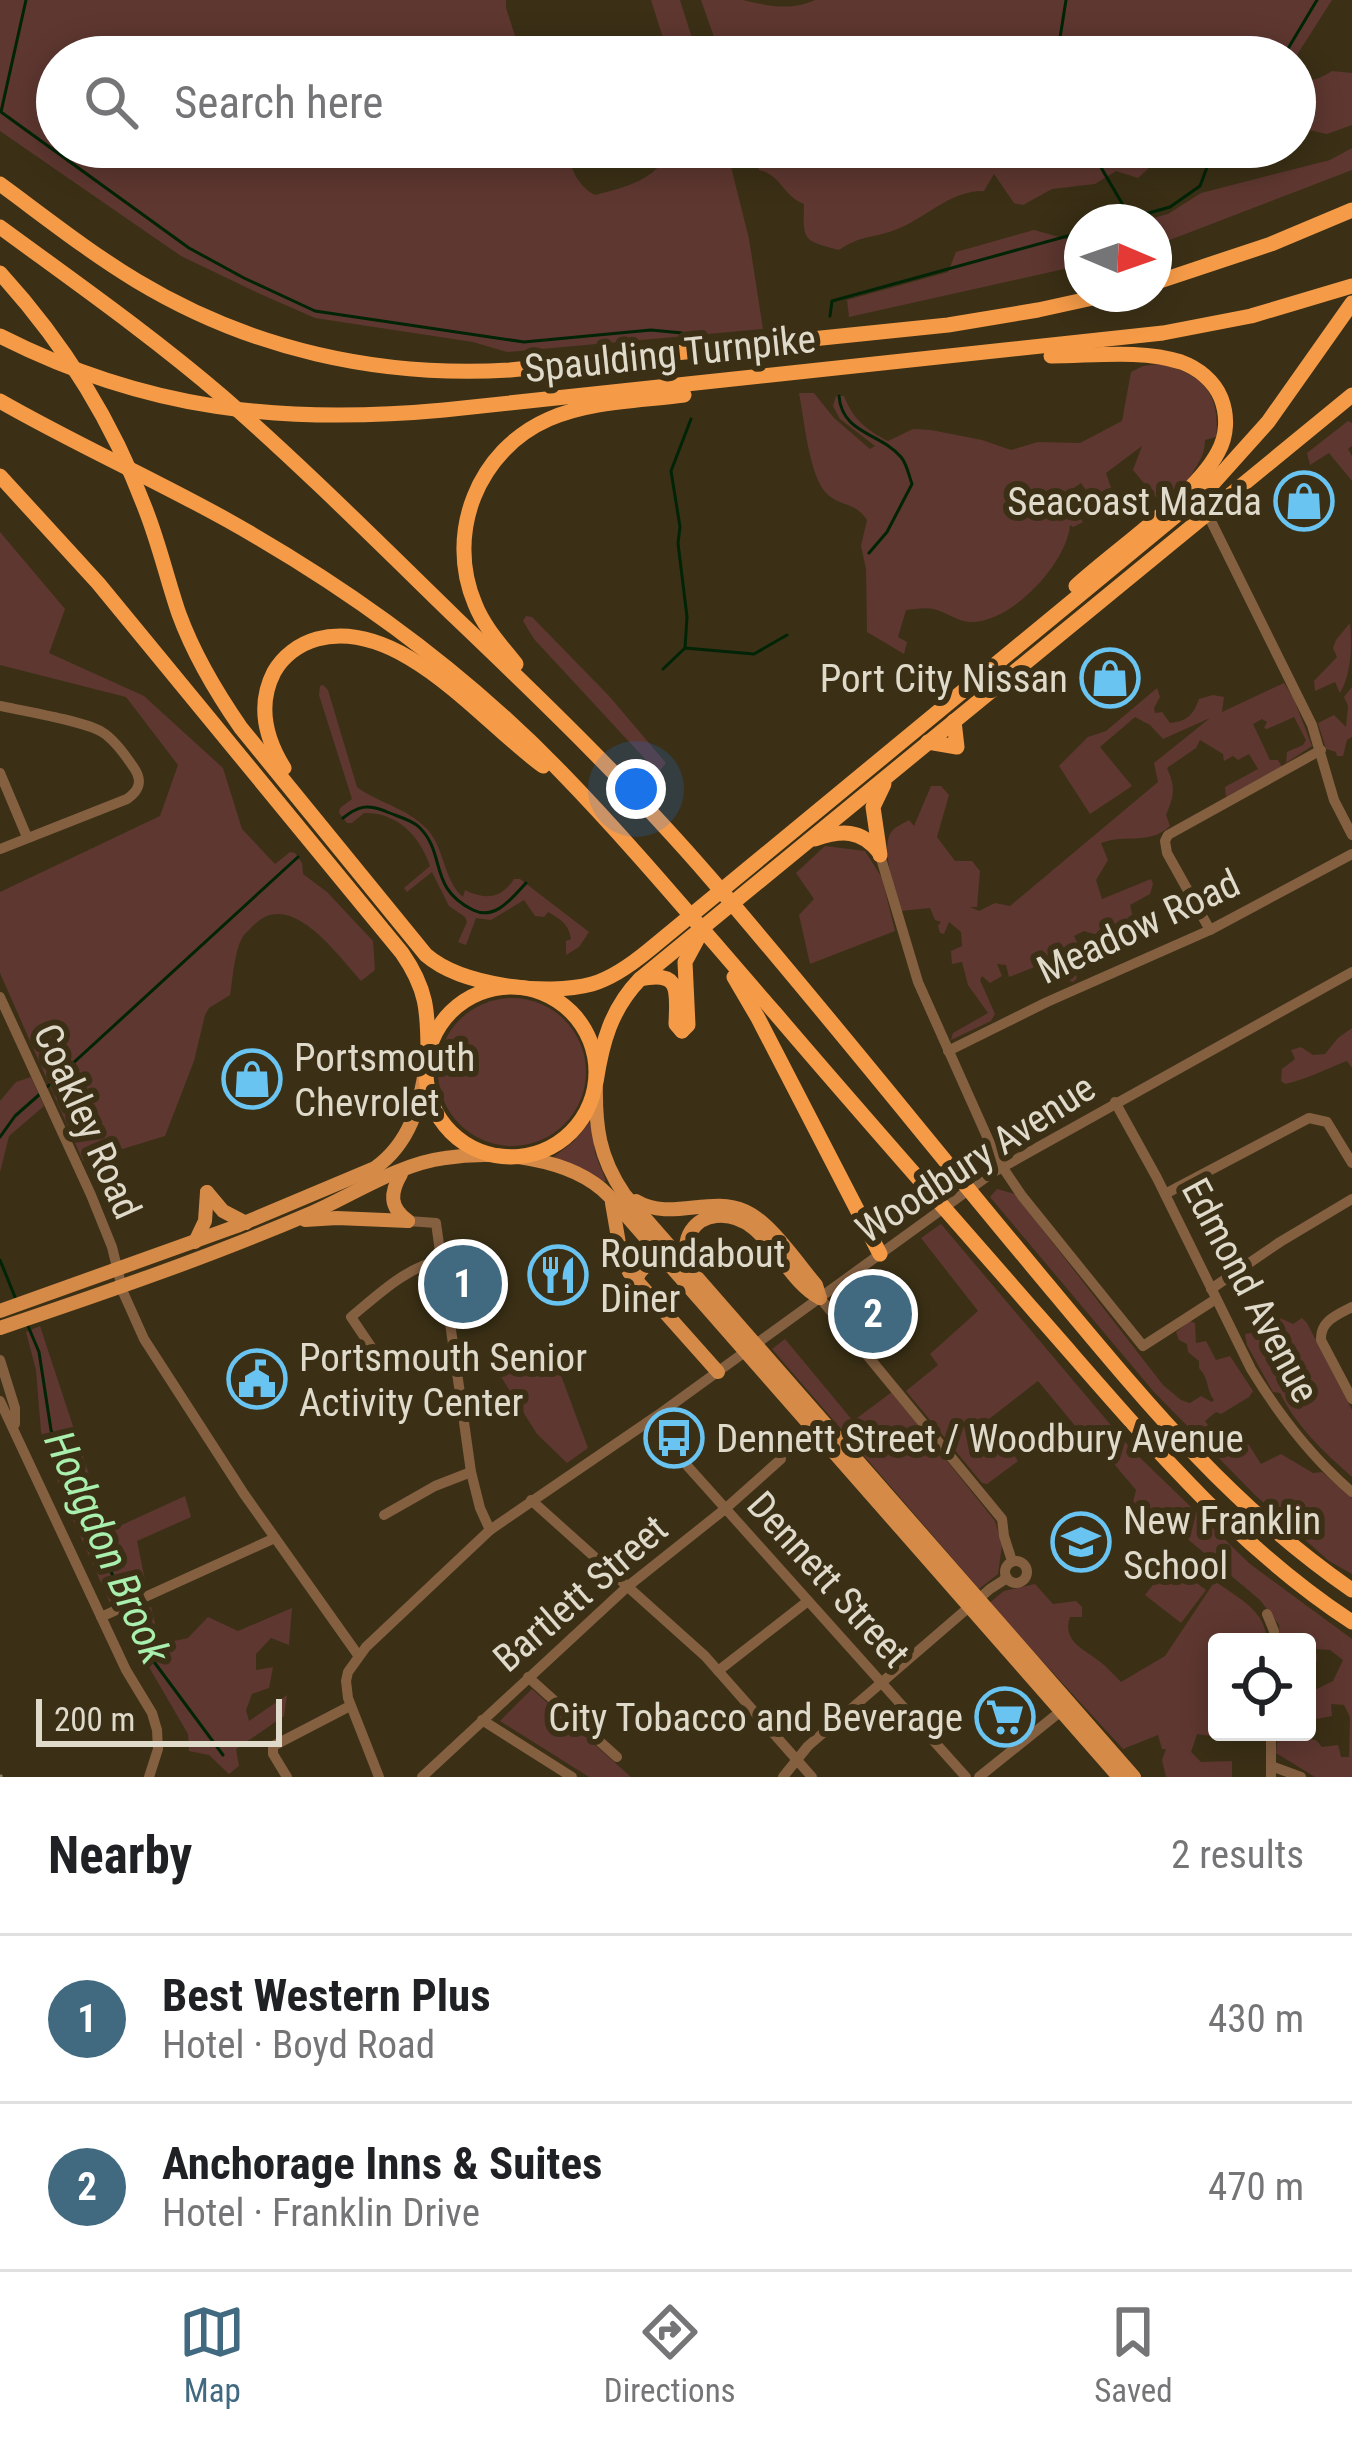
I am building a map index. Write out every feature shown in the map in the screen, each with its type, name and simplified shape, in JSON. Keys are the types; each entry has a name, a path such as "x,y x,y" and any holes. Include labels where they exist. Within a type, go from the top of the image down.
{"highway":[{"name":"Spaulding Turnpike","path":"0,184 122,272 215,322 301,352 404,370 540,368 919,329 1064,304"},
{"path":"1172,277 1271,244 1352,210"},
{"path":"0,226 142,331 257,428 635,793 1184,1444 1256,1516 1352,1590"},
{"path":"0,272 41,320 108,425 135,482 180,616 207,674 241,728 431,960 459,974 554,1000 578,1022 595,1053 596,1082"},
{"name":"Spaulding Turnpike","path":"0,336 89,375 174,400 324,417 429,411 1192,329 1352,286"},
{"path":"427,1060 441,1025 463,1002 491,990 587,985 628,966 1207,490 1258,434 1352,302"},
{"path":"928,720 1188,489 1216,456 1226,429 1225,410 1212,383 1180,362 1154,357 976,354"},
{"path":"551,709 488,628 466,578 468,513 482,479 504,449 544,421 586,408 896,363"},
{"path":"0,476 98,583 402,952 423,991 430,1097 444,1125 468,1146 497,1156 528,1156 566,1137 585,1114 610,1022 640,979 1352,394"},
{"path":"0,401 235,524 358,600 474,690 575,787 1190,1487 1264,1556 1352,1622"},
{"path":"314,818 275,754 264,709 268,685 279,664 303,644 337,636 372,641 405,656 575,787"},
{"path":"880,855 873,807 894,770"},
{"path":"802,845 833,833 855,833 871,842 880,855"},
{"path":"640,979 660,976 671,980 676,990 676,1024 682,1031 688,1025 687,955 714,916"},
{"path":"710,938 758,1018 880,1254"}],"main road":[{"path":"0,1328 365,1174 387,1160 402,1142 427,1060"},
{"path":"596,1082 596,1118 616,1195 621,1255 636,1281 718,1372"},
{"path":"0,1311 218,1251 442,1158 497,1156 577,1173 647,1208 676,1211 730,1206 751,1214 816,1285 820,1298"},
{"path":"404,1170 394,1185 392,1201 408,1221"},
{"path":"195,1242 205,1221 207,1192 223,1211 246,1222"},
{"path":"616,1195 671,1267 1118,1777"},
{"path":"616,1195 701,1283 1135,1777"},
{"path":"701,1283 688,1258 689,1234 705,1219 725,1216 750,1225 807,1292 820,1298"},
{"path":"284,1224 322,1218 408,1221"},
{"path":"636,1281 647,1264 671,1267"}],"street":[{"path":"1208,513 1312,725 1334,800 1352,835"},
{"path":"0,706 103,732 139,777 139,787 127,800 0,849"},
{"path":"1210,930 1167,853 1168,835 1321,750"},
{"path":"0,773 27,837"},
{"name":"Meadow Road","path":"948,1051 1210,930 1352,854"},
{"path":"880,855 918,982 1001,1168 1143,1346 1280,1242 1352,1199"},
{"name":"Woodbury Avenue","path":"358,1655 490,1530 1001,1168 1352,972"},
{"name":"Coakley Road","path":"0,997 91,1195 137,1326 275,1538 358,1655"},
{"name":"Edmond Avenue","path":"1115,1102 1251,1369 1315,1457 1352,1492"},
{"path":"1165,1195 1300,1120 1318,1118 1333,1129 1352,1163"},
{"path":"408,1221 436,1223 470,1472 490,1530"},
{"path":"374,1352 351,1318 405,1274 442,1260"},
{"path":"820,1298 1002,1519 1012,1562"},
{"path":"1352,1306 1321,1330 1352,1399"},
{"path":"0,1360 16,1408 14,1427"},
{"path":"0,1401 155,1722 158,1749 149,1777"},
{"name":"Dennett Street","path":"648,1421 966,1777"},
{"name":"Bartlett Street","path":"422,1777 626,1587 781,1459"},
{"path":"384,1515 470,1472"},
{"path":"531,1500 693,1645 812,1777"},
{"path":"101,1617 275,1538"},
{"path":"1022,1563 1026,1574 1017,1582 1006,1578 1006,1567 1022,1563"},
{"path":"783,1777 795,1759 1006,1578"},
{"path":"718,1671 808,1600"},
{"path":"1267,1614 1274,1633"},
{"path":"358,1655 346,1681 350,1706 379,1777"},
{"path":"528,1677 617,1757"},
{"path":"286,1777 273,1746 350,1706"},
{"path":"979,1777 1061,1712"},
{"path":"482,1720 572,1777"},
{"path":"1271,1741 1271,1772 1301,1777"}],"shaded area":[{"path":"0,0 506,0 515,36 36,36 36,156 0,131"},
{"path":"651,0 680,0 691,36 662,36"},
{"path":"701,0 788,6 815,0 1332,0 1309,36 714,36"},
{"path":"1332,71 1352,73 1352,125 1327,134 1316,132 1316,78"},
{"path":"1352,148 1352,170 1172,239 1172,211 1201,193 1299,168 1316,168 1316,164"},
{"path":"54,168 572,168 595,195 629,185 657,168 731,168 749,239 763,329 507,352 473,342 315,318 181,256"},
{"path":"1149,168 1138,178 1116,171 1095,184 1052,189 1023,205 1014,203 994,174 984,191 960,195 906,225 839,250 808,237 804,204 759,170"},
{"path":"1034,230 1064,238 1064,269 849,317 847,300 948,272 956,252"},
{"path":"1159,364 1197,379 1215,408 1216,437 1205,440 1188,482 1157,499 1133,470 1142,446 1106,473 1115,500 1098,509 1081,483 1065,494 1083,522 1070,525 1048,573 1019,602 985,620 969,622 934,609 906,610 898,637 907,642 904,654 867,632 861,546 867,520 822,487 812,462 799,393 814,393 834,418 870,449 875,446 840,419 833,406 836,396 844,396 861,423 888,441 913,429 931,430 1011,450 1038,442 1080,443 1122,421 1131,372"},
{"path":"1348,421 1352,423 1348,449 1352,481 1329,453 1310,465 1307,453"},
{"path":"0,532 65,609 49,653 144,696 223,768 242,829 275,864 295,853 303,874 373,941 375,970 361,981 299,920 269,915 255,924 239,944 230,995 205,1015 194,1061 165,1136 83,1161 0,973 0,892 160,816 178,765 126,697 0,665"},
{"path":"526,616 609,696 666,763 658,773 534,639 523,621"},
{"path":"1350,623 1350,659 1340,693 1335,682 1315,691 1314,681 1337,657 1336,640"},
{"path":"1284,683 1312,746 1286,763 1287,752 1306,740 1294,717 1267,729 1262,719 1253,724 1270,760 1278,760 1282,767 1226,797 1225,787 1258,769 1249,754 1224,761 1223,754 1200,740 1167,768 1173,787 1166,815 1170,826 1154,836 1101,843 1108,860 1096,880 1102,899 1151,879 1150,894 1130,905 1134,922 1110,934 1084,931 1074,936 1081,950 1067,960 1077,978 1073,982 1063,978 1058,954 1053,951 1051,967 1044,971 1040,965 1009,977 1006,965 997,964 1002,976 990,983 982,976 980,980 995,1014 991,1021 951,1040 953,1033 988,1013 968,985 962,962 952,964 951,951 962,946 961,932 949,922 944,934 940,933 941,922 930,908 901,911 887,848 892,831 909,820 914,826 931,786 941,786 949,795 937,837 955,861 972,861 980,871 977,907 970,907 979,911 995,903 1010,906 1158,782 1154,763 1210,718 1163,739 1135,717 1100,747 1132,786 1090,814 1059,766 1088,737 1106,731 1157,688 1160,697 1155,713 1162,712 1170,723 1189,716 1199,699 1224,697 1222,712"},
{"path":"323,685 357,787 426,828 456,890 463,897 465,890 498,894 520,879 589,932 579,947 566,955 566,941 571,939 566,926 548,912 544,917 535,916 524,900 491,920 476,918 466,945 458,942 465,917 449,906 432,872 407,892 404,888 430,866 413,836 387,817 364,813 347,823 339,813 352,799 319,695"},
{"path":"1352,687 1352,737 1343,756 1337,756 1326,749 1318,723 1334,715 1346,727 1344,697"},
{"path":"825,846 865,851 882,878 895,931 810,964 799,915 814,899 796,873"},
{"path":"512,998 540,1003 564,1020 581,1044 586,1072 581,1100 564,1124 540,1141 512,1146 484,1141 460,1124 443,1100 438,1072 443,1044 460,1020 484,1003"},
{"path":"1352,1028 1352,1068 1347,1061 1293,1082 1281,1081 1282,1069 1295,1059 1291,1050 1301,1047 1313,1055 1325,1054"},
{"path":"31,1077 44,1106 9,1136 0,1172 0,1101 16,1082"},
{"path":"589,1123 593,1125 603,1183 551,1159"},
{"path":"997,1189 1015,1194 1163,1385 1181,1400 1190,1403 1201,1396 1214,1400 1199,1361 1176,1332 1190,1321 1195,1323 1196,1343 1206,1341 1216,1360 1230,1356 1253,1391 1205,1421 1214,1433 1236,1432 1261,1464 1281,1454 1313,1473 1322,1472 1352,1498 1352,1574 1329,1561 1255,1495 1154,1392 990,1197"},
{"path":"941,1224 1131,1449 1250,1564 1352,1639 1352,1777 1315,1777 1276,1753 1277,1741 1316,1740 1322,1747 1338,1745 1341,1757 1349,1757 1350,1717 1344,1705 1331,1704 1332,1716 1316,1719 1316,1690 1333,1681 1343,1660 1330,1650 1316,1649 1316,1633 1279,1633 1279,1625 1260,1600 1159,1515 1147,1509 1142,1518 1130,1514 1136,1490 1038,1381 989,1419 1018,1461 987,1484 906,1391 938,1365 930,1354 978,1311 921,1238"},
{"path":"1278,1317 1293,1324 1302,1318 1307,1323 1352,1410 1352,1477 1302,1427 1280,1393 1273,1392 1247,1345 1245,1334"},
{"path":"40,1326 96,1496 113,1529 185,1496 191,1517 137,1541 146,1585 110,1603 65,1502 41,1432 36,1370 26,1332"},
{"path":"785,1339 853,1421 892,1392 995,1521 1002,1545 998,1574 979,1589 772,1349"},
{"path":"550,1346 588,1448 567,1463 537,1434 486,1353"},
{"path":"1170,1563 1206,1590 1181,1623 1145,1595"},
{"path":"1215,1581 1262,1622 1265,1633 1208,1633 1208,1736 1197,1734 1191,1752 1201,1762 1232,1761 1232,1777 1166,1777 1162,1760 1166,1749 1158,1735 1123,1749 989,1603 1004,1591 1035,1584 1053,1604 1076,1601 1082,1617 1070,1617 1071,1638 1121,1682 1165,1656"},
{"path":"151,1607 160,1644 188,1638 208,1617 238,1631 292,1608 289,1645 271,1638 256,1654 256,1670 273,1667 269,1688 252,1694 246,1710 249,1721 287,1695 284,1716 236,1749 239,1766 229,1774 209,1755 189,1751 188,1734 121,1619"},
{"path":"532,1689 631,1777 589,1777 500,1721"}],"waterway":[{"path":"26,0 1,112 36,137"},
{"path":"1060,36 1066,0"},
{"name":"Hodgdon Brook","path":"1296,36 1317,0"},
{"path":"78,168 189,248 315,311 524,342 651,330 682,333"},
{"path":"1101,168 1122,204"},
{"name":"Hodgdon Brook","path":"1172,206 1200,186 1207,168"},
{"name":"Hodgdon Brook","path":"830,316 832,301 1064,237"},
{"name":"Hodgdon Brook","path":"839,396 855,426 901,457 912,484 887,532 869,553"},
{"path":"685,648 680,527 671,471 691,419"},
{"name":"Hodgdon Brook","path":"663,669 685,648 754,654 787,635"},
{"name":"Hodgdon Brook","path":"343,818 368,807 416,824 433,848 449,891 481,913 496,910 526,883"},
{"name":"Hodgdon Brook","path":"47,1087 298,857"},
{"name":"Hodgdon Brook","path":"0,1137 40,1094"},
{"name":"Hodgdon Brook","path":"0,1260 15,1297"},
{"name":"Hodgdon Brook","path":"28,1326 39,1352 51,1430 143,1647 223,1755"}],"place":[{"name":"Seacoast Mazda","path":"1304,501"},
{"name":"Port City Nissan","path":"1110,678"},
{"name":"Portsmouth Chevrolet","path":"252,1079"},
{"name":"Roundabout Diner","path":"558,1275"},
{"name":"Best Western Plus","path":"463,1284"},
{"name":"Anchorage Inns & Suites","path":"873,1314"},
{"name":"Portsmouth Senior Activity Center","path":"257,1379"},
{"name":"Dennett Street / Woodbury Avenue","path":"674,1438"},
{"name":"New Franklin School","path":"1081,1542"},
{"name":"City Tobacco and Beverage","path":"1005,1717"}]}
